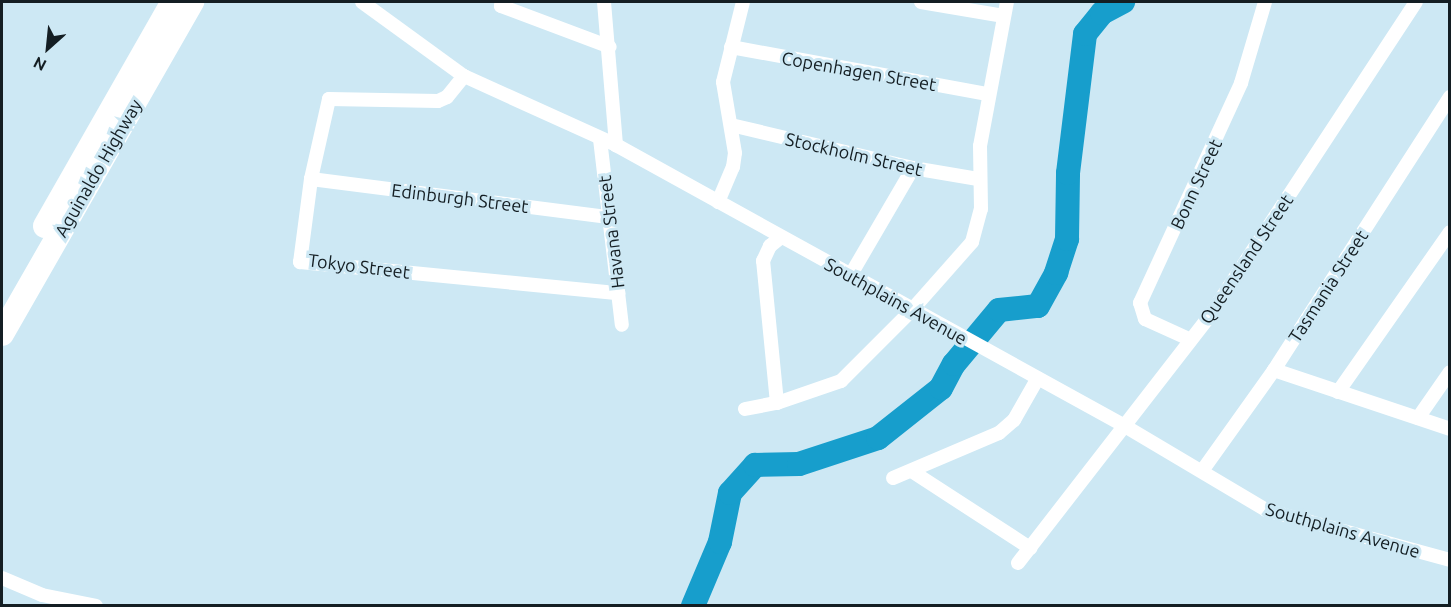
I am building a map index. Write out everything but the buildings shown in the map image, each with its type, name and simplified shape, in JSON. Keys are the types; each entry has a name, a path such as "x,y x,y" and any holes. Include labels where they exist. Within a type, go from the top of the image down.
{"highway":[{"name":"Aguinaldo Highway","path":"2,301 173,2"},
{"name":"Aguinaldo Highway","path":"2,334 192,2"}],"street":[{"name":"Southplains Avenue","path":"362,2 464,76 616,145 932,323 1123,425 1266,510 1449,560"},
{"path":"504,2 501,6 610,47"},
{"path":"604,2 610,47 616,145"},
{"path":"718,202 734,167 731,125 723,82 743,2"},
{"path":"921,2 1004,16"},
{"path":"745,410 777,403 841,381 911,311 972,242 981,209 978,179 988,94 1007,2"},
{"name":"Bonn Street","path":"1189,339 1145,319 1140,303 1241,83 1265,2"},
{"name":"Queensland Street","path":"1018,563 1189,339 1211,314 1409,4"},
{"name":"Copenhagen Street","path":"731,47 988,94"},
{"name":"Tokyo Street","path":"464,76 447,97 438,101 329,99 311,179 300,262 618,293"},
{"name":"Tasmania Street","path":"1202,471 1274,370 1449,97"},
{"name":"Stockholm Street","path":"731,125 913,168 978,179"},
{"name":"Havana Street","path":"600,139 622,325"},
{"path":"850,276 913,168"},
{"name":"Edinburgh Street","path":"311,179 609,217"},
{"path":"1338,392 1449,232"},
{"path":"777,403 763,261 770,246 781,237"},
{"path":"1274,370 1449,429"},
{"path":"1418,418 1449,372"},
{"path":"893,478 913,472 999,433 1014,420 1038,378"},
{"path":"913,472 1030,548"},
{"path":"2,578 42,595 96,606"}],"waterway":[{"path":"693,606 720,542 730,493 755,465 799,464 878,438 941,388 954,364 999,310 1038,306 1056,273 1067,239 1068,173 1085,34 1102,13 1123,2"}]}
